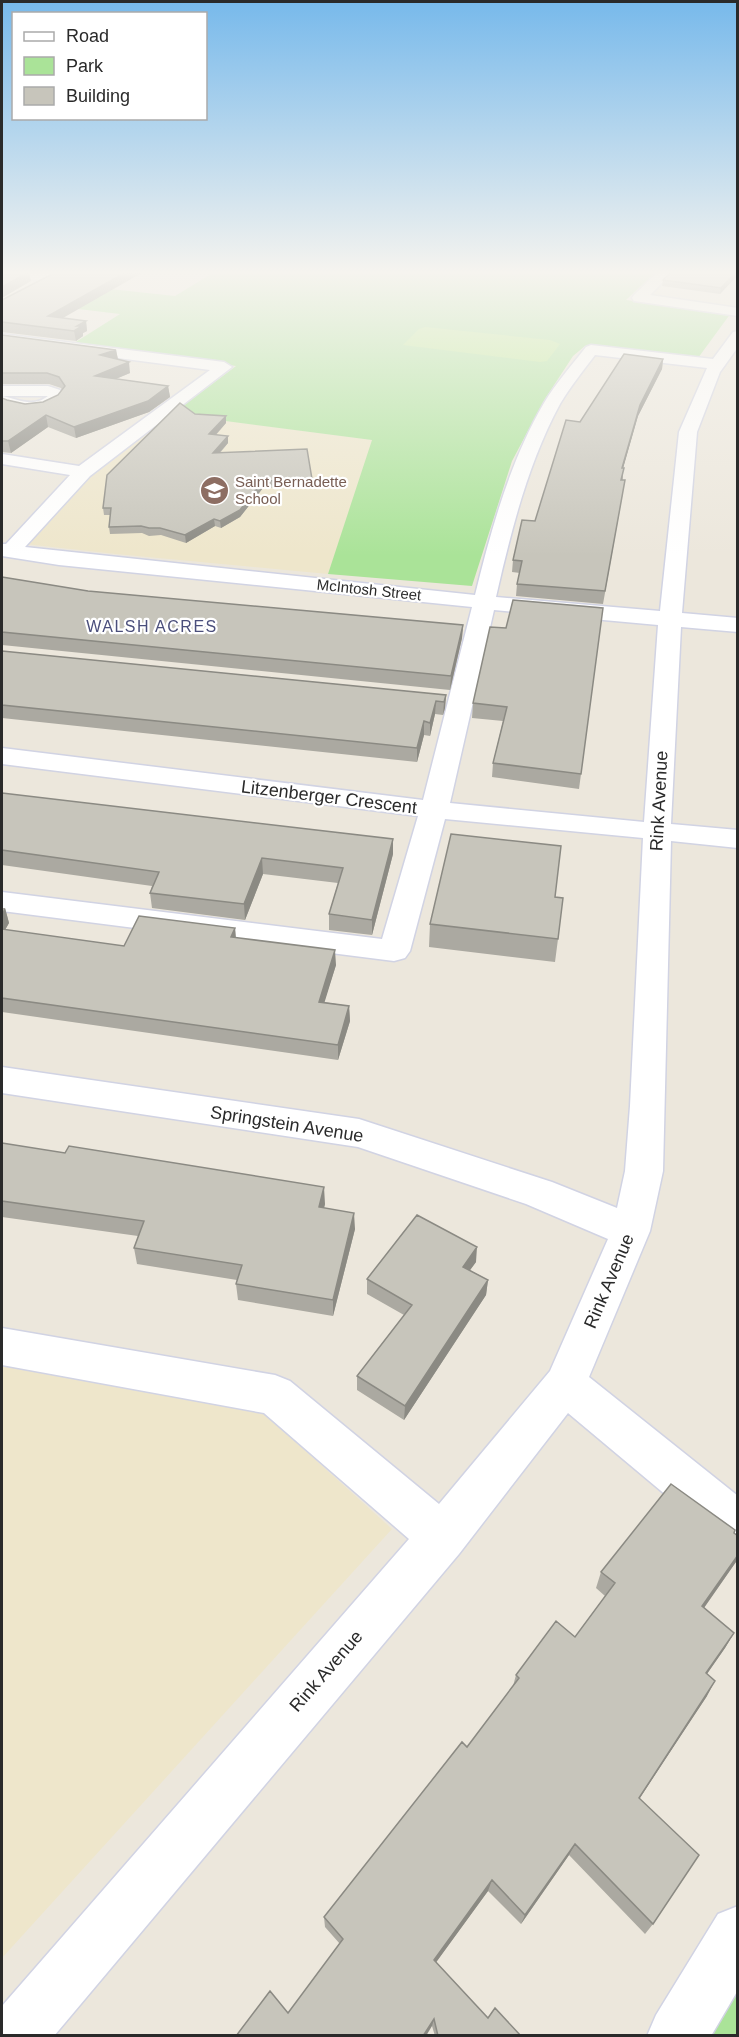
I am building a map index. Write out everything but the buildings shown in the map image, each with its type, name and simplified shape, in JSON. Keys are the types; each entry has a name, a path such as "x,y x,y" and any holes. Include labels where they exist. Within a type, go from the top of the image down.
{"street":[{"path":"6,551 83,472 224,367 217,366"},
{"path":"2,902 394,951 435,810 450,699 483,603 526,458 553,403 579,366"},
{"name":"Rink Avenue","path":"15,2036 442,1537 565,1384 631,1231 644,1171 657,830 670,619 688,432 716,366"},
{"path":"2,391 48,391 54,393 57,398 48,404 31,407 14,406 2,401"},
{"path":"2,459 83,472"},
{"name":"McIntosh Street","path":"6,551 483,603 738,625"},
{"name":"Litzenberger Crescent","path":"2,756 435,810 738,839"},
{"name":"Springstein Avenue","path":"2,1080 359,1133 539,1194 631,1231"},
{"path":"2,1346 275,1395 442,1537"},
{"path":"565,1384 738,1526"},
{"path":"677,2036 738,1934"}],"shaded area":[{"name":"Saint Bernadette School","path":"172,414 373,440 328,574 7,542"},
{"path":"2,1363 258,1408 392,1529 2,1958"}],"green space":[{"path":"236,366 566,366 545,399 512,461 472,586 328,574 372,440 172,414"},
{"path":"737,1972 737,2035 702,2035"}],"place":[{"name":"Saint Bernadette School","path":"214,491"}],"district":[{"name":"WALSH ACRES","path":"152,626"}]}
